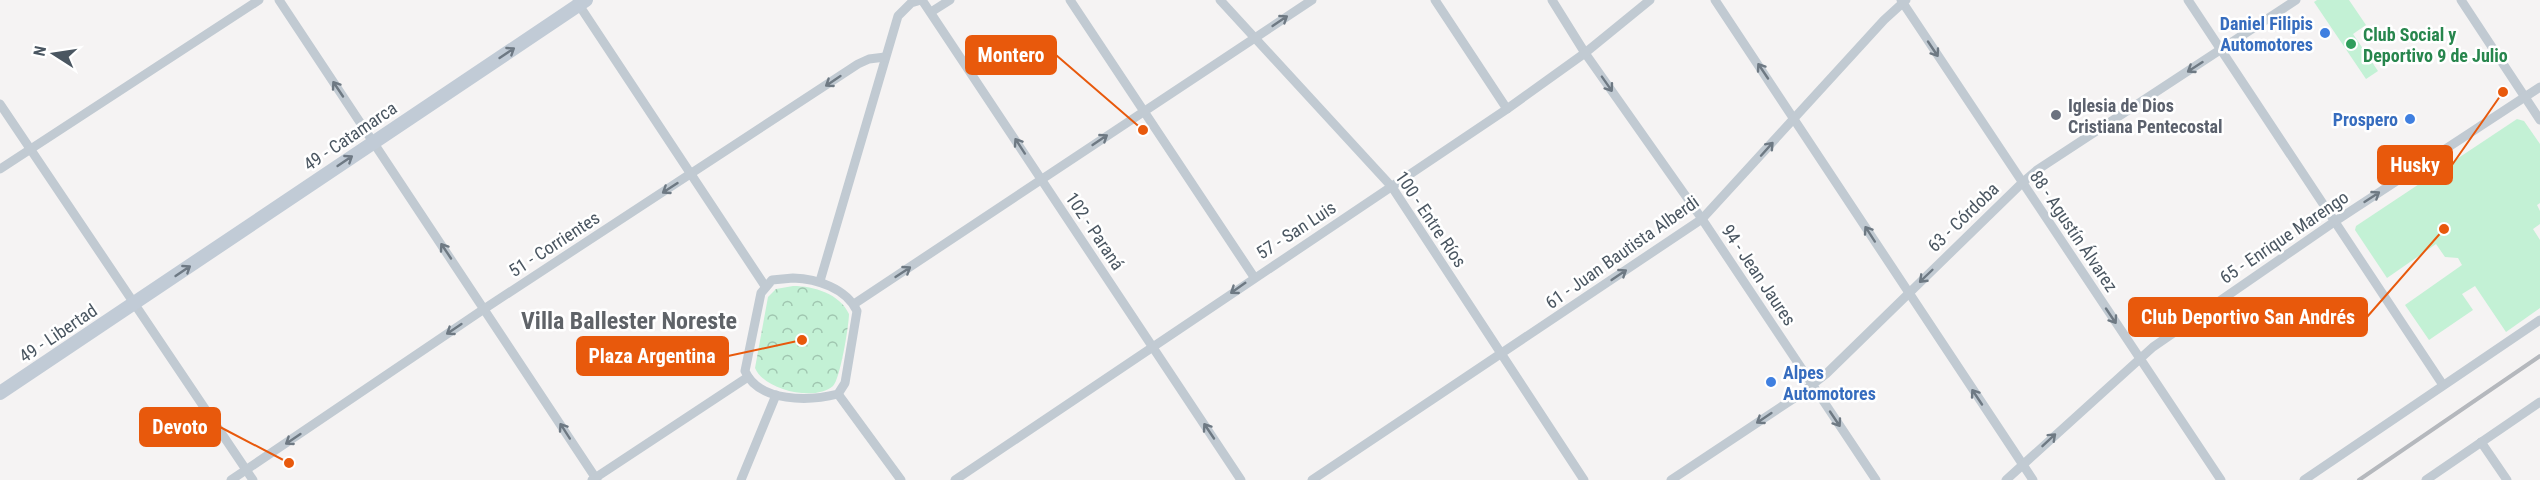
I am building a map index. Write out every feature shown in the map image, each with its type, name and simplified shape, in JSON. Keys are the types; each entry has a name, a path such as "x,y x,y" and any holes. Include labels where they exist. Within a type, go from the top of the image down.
{"street":[{"path":"0,169 259,0"},
{"path":"279,0 595,479 748,377"},
{"path":"820,281 898,16 911,3 922,0"},
{"name":"102 - Paraná","path":"922,0 1241,480"},
{"path":"931,12 950,0"},
{"path":"1070,0 1254,277"},
{"name":"100 - Entre Ríos","path":"1220,0 1392,187 1584,480"},
{"path":"854,304 1312,0"},
{"path":"1435,0 1508,109"},
{"name":"94 - Jean Jaures","path":"1552,0 1585,53 1702,219 1876,480"},
{"name":"57 - San Luis","path":"955,480 1254,277 1508,109 1585,53 1650,0"},
{"path":"1715,0 2033,480"},
{"path":"2188,0 2443,385"},
{"name":"63 - Córdoba","path":"1671,480 1812,385 2022,183 2296,0"},
{"path":"2461,0 2540,120"},
{"name":"61 - Juan Bautista Alberdi","path":"1311,480 1702,219 1903,1"},
{"name":"88 - Agustín Álvarez","path":"1903,1 2221,480"},
{"path":"580,2 765,286"},
{"name":"49 - Catamarca","path":"135,303 580,2"},
{"name":"51 - Corrientes","path":"231,480 484,309 858,64 869,59 885,57"},
{"name":"65 - Enrique Marengo","path":"2006,480 2139,357 2334,222 2540,87"},
{"path":"0,104 253,480"},
{"path":"781,278 807,278 820,281 854,304 857,318 845,383 838,394 808,399 776,395 759,387 748,377 745,363 758,304 765,286 772,280 781,278"},
{"name":"49 - Libertad","path":"0,393 135,303"},
{"path":"2304,480 2540,322"},
{"path":"838,394 901,480"},
{"path":"741,480 776,395"},
{"path":"2426,480 2540,402"},
{"path":"2481,442 2506,480"}],"green space":[{"name":"Club Social y Deportivo 9 de Julio","path":"2317,0 2349,0 2366,25 2353,34 2378,71 2366,79 2314,2"},
{"path":"2517,119 2524,121 2540,144 2540,203 2537,205 2540,211 2540,224 2533,229 2540,240 2540,308 2506,332 2475,286 2462,294 2473,310 2429,340 2405,305 2462,265 2458,258 2445,257 2436,244 2387,278 2355,230 2356,226"},
{"path":"793,286 818,290 833,296 849,314 846,340 836,382 825,391 803,393 779,388 760,376 755,368 768,297 776,289"}],"railway":[{"path":"2359,480 2540,356"}],"place":[{"name":"Daniel Filipis Automotores","path":"2325,33"},
{"name":"Club Social y Deportivo 9 de Julio","path":"2351,44"},
{"name":"Husky","path":"2503,92"},
{"name":"Iglesia de Dios Cristiana Pentecostal","path":"2056,115"},
{"name":"Prospero","path":"2410,119"},
{"name":"Montero","path":"1143,130"},
{"name":"Club Deportivo San Andrés","path":"2444,229"},
{"name":"Plaza Argentina","path":"802,340"},
{"name":"Alpes Automotores","path":"1771,382"},
{"name":"Devoto","path":"289,463"}],"district":[{"name":"Villa Ballester Noreste","path":"629,321"}]}
